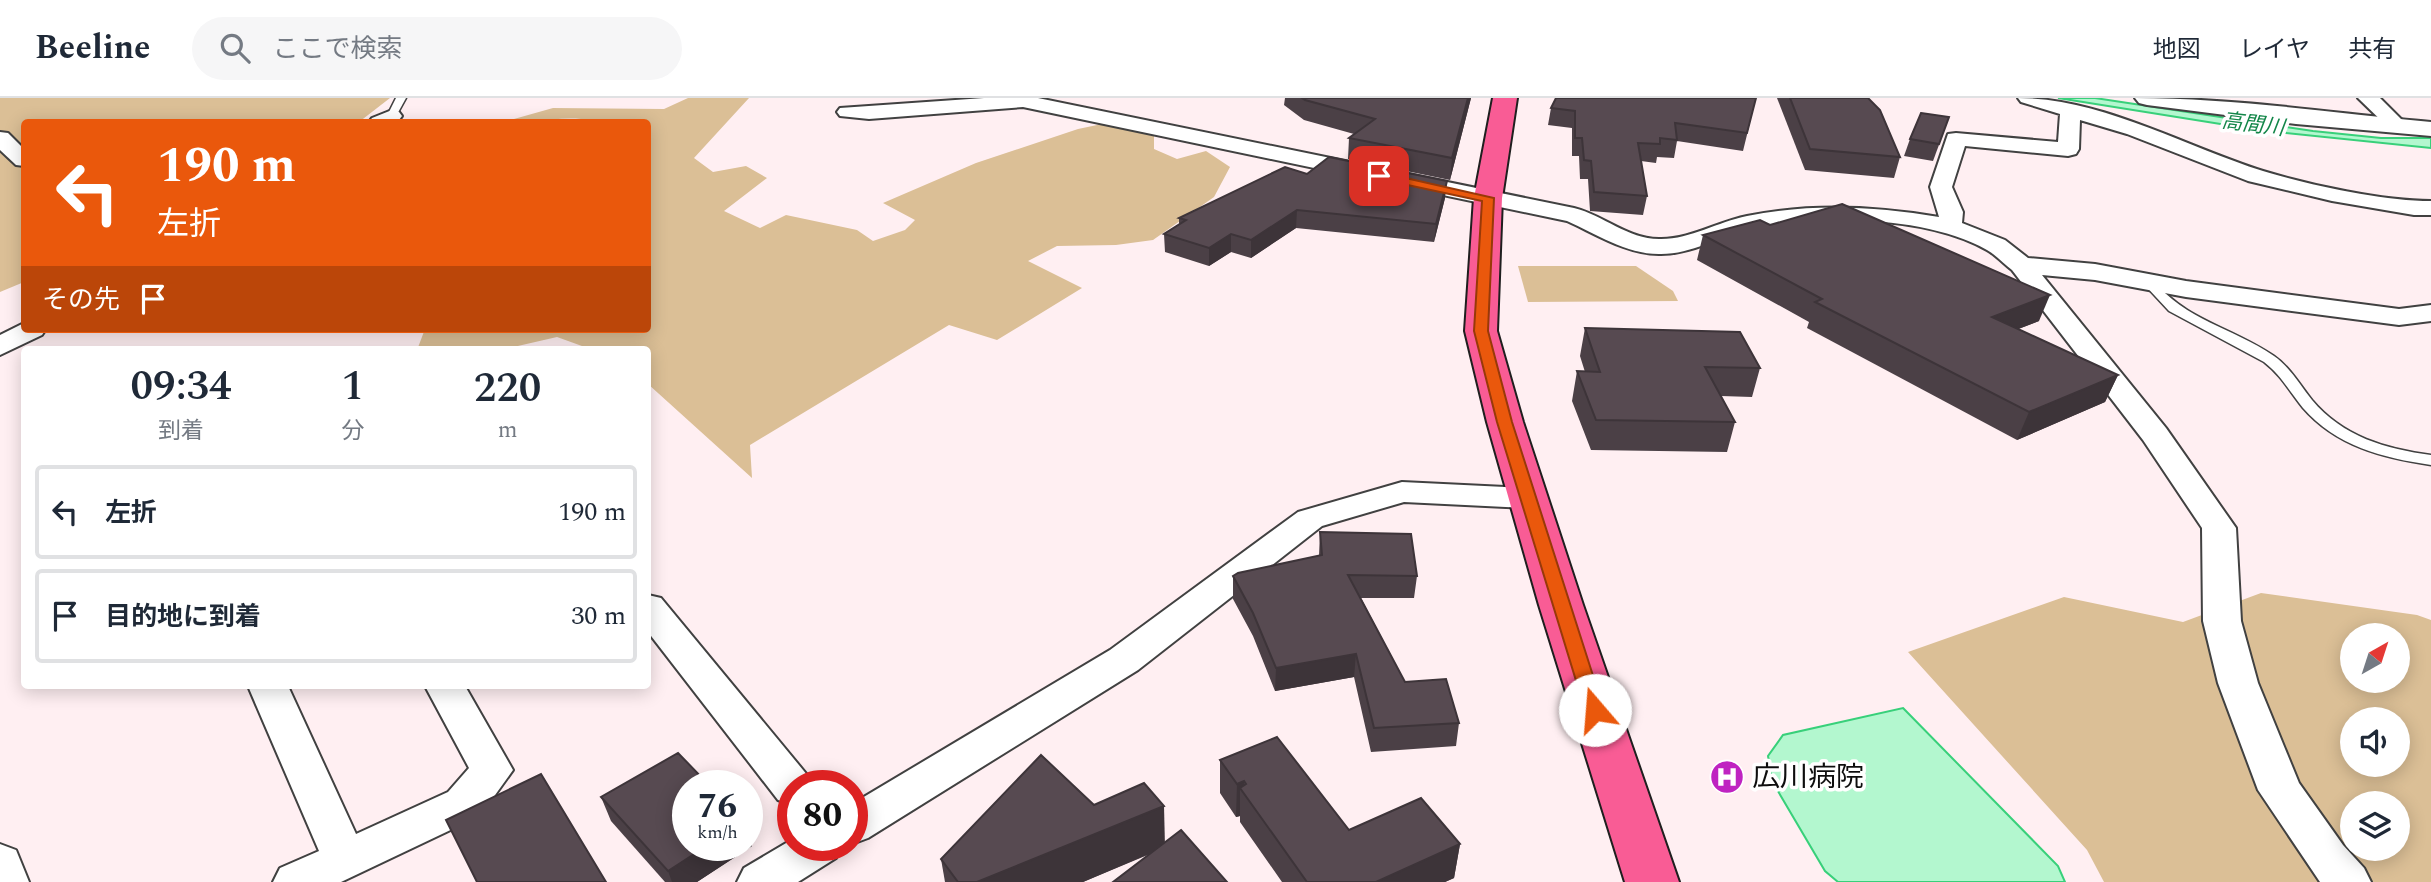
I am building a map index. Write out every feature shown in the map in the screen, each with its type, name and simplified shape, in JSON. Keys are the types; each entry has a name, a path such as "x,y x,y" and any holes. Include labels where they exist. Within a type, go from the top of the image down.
{"highway":[{"path":"1505,98 1488,198 1481,331 1560,605 1652,882"}],"street":[{"path":"2028,98 2134,130 2256,176 2332,194 2414,208 2431,208"},
{"path":"2147,98 2215,108 2430,130"},
{"path":"2368,98 2399,127"},
{"path":"847,112 869,113 1017,100 1574,215 1648,246 1700,239 1742,224 1784,216 1888,216 1950,227 1997,245 2021,265 2155,435 2219,528 2222,621 2238,683 2280,790 2327,858 2348,882"},
{"path":"1950,227 1951,212 1941,187 1956,139 2068,149 2070,110"},
{"path":"0,138 21,157"},
{"path":"2021,265 2095,272 2148,282 2399,317 2431,313"},
{"path":"2399,317 2431,334"},
{"path":"0,346 24,333"},
{"path":"868,815 1124,660 1310,519 1402,492 1528,498"},
{"path":"651,611 779,770"},
{"path":"269,689 345,859"},
{"path":"296,882 464,804 492,770 447,689"},
{"path":"760,882 794,861"},
{"path":"0,863 6,882"}],"lane":[{"path":"2148,282 2156,294 2190,321 2234,339 2271,360 2312,410 2335,430 2374,449 2400,457 2431,460"}],"shaded area":[{"path":"0,98 390,98 363,119 21,119 21,283 0,292"},
{"path":"688,98 749,98 694,158 713,172 746,166 767,178 724,211 760,228 786,215 857,230 873,241 905,230 915,220 883,203 976,163 1078,129 1102,124 1154,136 1154,149 1177,159 1206,151 1230,167 1214,197 1153,240 1116,245 1057,246 1028,261 1082,288 997,340 949,325 750,445 752,478 651,387 651,346 582,346 557,337 518,346 419,346 423,333 651,333 651,119 514,119 553,108 664,109"},
{"path":"1518,266 1636,266 1673,291 1678,301 1528,302"},
{"path":"2261,593 2417,615 2431,620 2431,882 2104,882 2087,850 1908,652 2064,597 2183,622"}],"water":[{"name":"高間川","path":"2058,98 2095,98 2313,131 2381,138 2431,138 2431,148 2258,130"},
{"path":"1903,708 2058,866 2065,882 1838,882 1825,871 1772,781 1768,756 1783,735"}],"building":[{"path":"1302,98 1468,98 1452,158 1349,138 1375,119"},
{"path":"1556,98 1756,98 1747,133 1675,123 1677,140 1660,138 1660,144 1638,143 1647,196 1594,192 1591,161 1584,160 1582,138 1575,138 1575,111 1551,108"},
{"path":"1790,98 1868,98 1880,110 1900,157 1810,149"},
{"path":"1921,113 1949,117 1939,144 1910,139"},
{"path":"1329,157 1447,181 1436,224 1297,210 1251,240 1231,234 1209,248 1164,234 1186,220 1179,218 1285,167 1307,174"},
{"path":"1842,204 2050,295 1992,317 2118,375 2029,412 1815,302 1822,299 1703,235 1760,220 1770,225"},
{"path":"1585,328 1740,332 1760,368 1705,367 1735,422 1596,420 1577,371 1600,372"},
{"path":"1320,532 1411,534 1417,576 1348,575 1405,682 1446,679 1459,723 1374,728 1356,654 1276,668 1253,613 1233,576 1322,555"},
{"path":"1277,737 1349,830 1421,798 1460,844 1376,882 1307,882 1240,788 1246,784 1244,781 1237,784 1220,760"},
{"path":"678,753 694,770 672,770 672,861 683,861 668,871 601,797"},
{"path":"1041,755 1094,805 1144,783 1164,806 977,882 958,882 941,859"},
{"path":"541,774 606,882 477,882 446,820"},
{"path":"1181,830 1227,882 1113,882"}],"place":[{"name":"広川病院","path":"1727,777"}],"route":[{"path":"1379,176 1488,198 1481,331 1505,422 1560,605 1595,710"}]}
